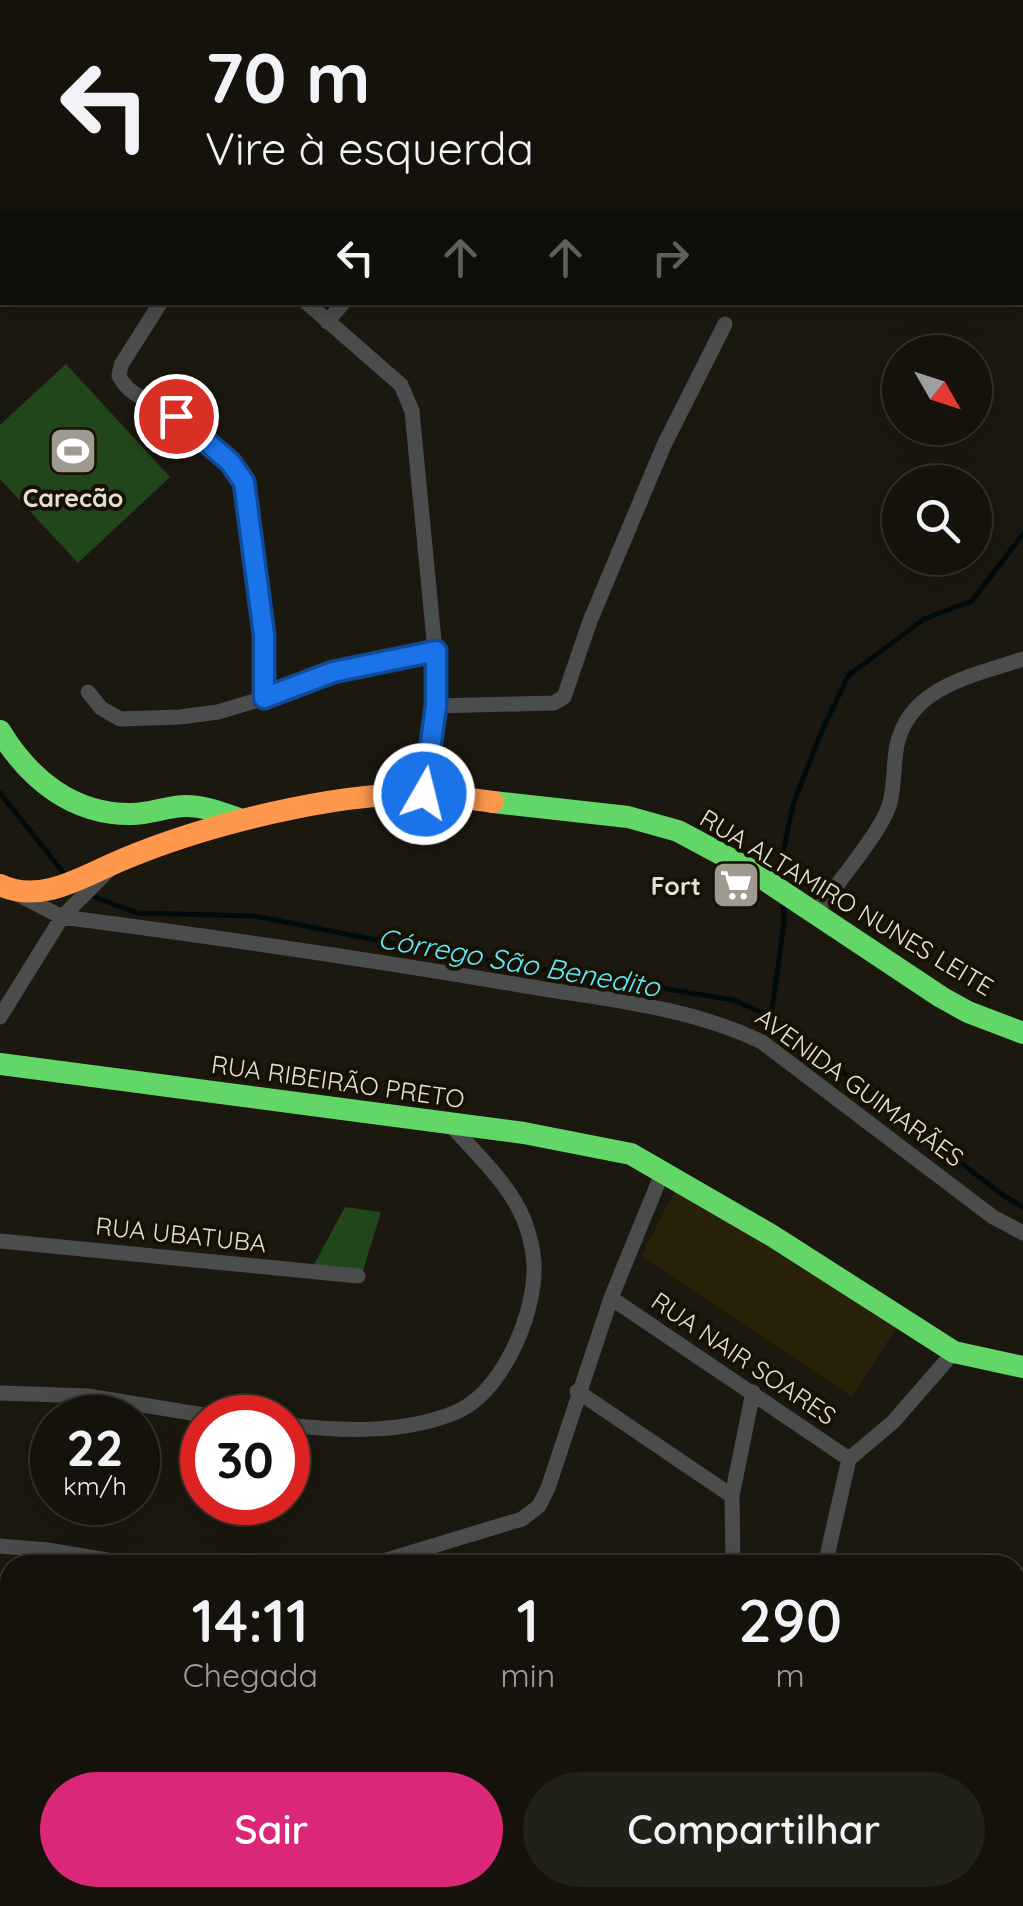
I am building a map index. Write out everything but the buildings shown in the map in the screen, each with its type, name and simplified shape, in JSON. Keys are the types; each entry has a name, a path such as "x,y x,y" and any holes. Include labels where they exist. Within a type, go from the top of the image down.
{"street":[{"path":"159,305 121,365 119,376 129,391 176,416 218,451 244,482 264,635 264,698"},
{"path":"309,305 393,378 409,401 436,651 436,706 424,794"},
{"path":"327,322 341,305"},
{"path":"436,706 554,703 564,697 590,622 664,446 726,324"},
{"path":"88,692 101,708 120,720 218,712 333,672 436,651"},
{"path":"806,908 882,823 890,804 902,728 914,709 930,693 1023,659"},
{"path":"0,731 36,780 78,805 122,814 201,807 239,819"},
{"name":"RUA ALTAMIRO NUNES LEITE","path":"3,887 42,892 239,819 424,794 654,820 776,887 941,997 1023,1033"},
{"path":"0,1016 65,914 114,866"},
{"name":"AVENIDA GUIMARÃES","path":"3,887 65,914 331,953 619,1002 731,1027 762,1042 993,1217 1023,1233"},
{"name":"RUA RIBEIRÃO PRETO","path":"0,1064 449,1124 631,1154 954,1352 1023,1367"},
{"path":"310,1427 384,1428 456,1412 486,1389 514,1346 534,1286 535,1266 523,1218 500,1180 449,1124"},
{"path":"402,1555 522,1518 539,1506 611,1298 663,1171"},
{"name":"RUA UBATUBA","path":"0,1241 358,1276"},
{"name":"RUA NAIR SOARES","path":"611,1298 849,1459"},
{"path":"827,1555 849,1459 894,1422 954,1352"},
{"path":"577,1391 732,1496"},
{"path":"733,1555 732,1496 753,1392"},
{"path":"0,1394 88,1396 180,1411"},
{"path":"0,1546 65,1555"}],"shaded area":[{"path":"676,1188 896,1328 852,1397 641,1256"}],"green space":[{"name":"Carecão","path":"66,364 170,477 78,563 0,479 0,425"},
{"path":"345,1207 381,1212 362,1274 311,1270"}],"waterway":[{"path":"783,884 782,857 793,805 822,730 849,675 924,619 972,601 1023,534"},
{"name":"Córrego São Benedito","path":"0,793 66,876"},
{"name":"Córrego São Benedito","path":"90,895 137,913 255,916 421,949 734,1000 771,1017 1023,1207"},
{"path":"771,1017 784,923 783,900"}],"traffic: fast":[{"path":"0,731 39,779 72,801 91,808 132,814 193,806 239,819"},
{"path":"493,802 628,817 678,831 747,868 941,997 1023,1033"},
{"path":"0,1064 524,1133 631,1154 771,1235 954,1352 1023,1367"}],"traffic: slow":[{"path":"0,885 32,892 63,886 193,834 312,805 424,794 493,802"}],"place":[{"name":"Carecão","path":"73,451"},
{"name":"Fort","path":"736,885"}],"route":[{"path":"176,416 230,462 244,482 264,635 264,698 333,672 436,651 436,706 424,794"}]}
